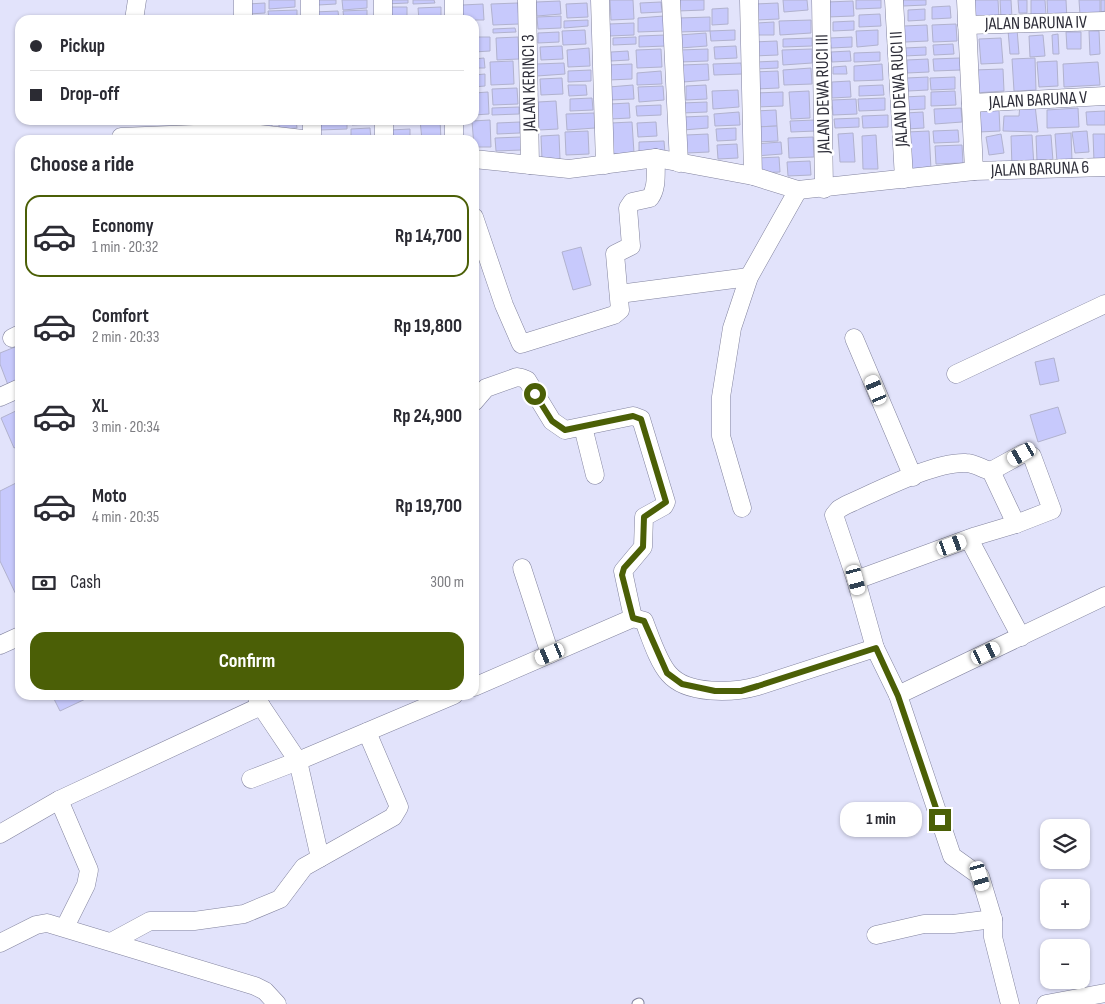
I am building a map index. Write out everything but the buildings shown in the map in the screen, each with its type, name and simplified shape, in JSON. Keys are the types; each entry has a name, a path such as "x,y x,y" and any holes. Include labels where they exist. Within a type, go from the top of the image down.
{"street":[{"path":"135,15 137,0"},
{"path":"243,0 243,15"},
{"path":"310,0 310,15"},
{"path":"383,0 383,15"},
{"path":"454,0 454,15"},
{"name":"JALAN KERINCI 3","path":"527,0 530,165"},
{"path":"600,0 605,165"},
{"path":"671,0 679,163"},
{"path":"749,0 753,176"},
{"name":"JALAN DEWA RUCI III","path":"821,0 824,189"},
{"name":"JALAN DEWA RUCI II","path":"894,0 904,179"},
{"path":"966,0 974,171"},
{"name":"JALAN BARUNA IV","path":"967,24 1105,21"},
{"name":"JALAN BARUNA V","path":"971,103 1105,96"},
{"path":"121,132 243,126 287,135"},
{"path":"479,159 569,170 656,158 655,189 652,195 650,198 632,202 628,208 631,246 615,254 620,294 620,310 616,315 521,344 504,305 479,232"},
{"name":"JALAN BARUNA 6","path":"656,158 753,176 798,190 824,189 974,171 1105,167"},
{"path":"742,508 721,436 721,397 732,328 749,277 798,190"},
{"path":"620,294 749,277"},
{"path":"956,374 1105,304"},
{"path":"854,338 913,476"},
{"path":"479,396 486,388 517,377 527,380 558,426 565,430 633,416 640,418 666,502 644,517 643,547 623,571 633,618"},
{"path":"0,397 15,390"},
{"path":"583,426 595,474"},
{"path":"856,580 1016,524 1053,508 1032,456 1026,453 1022,454 992,472"},
{"path":"1010,1004 993,937 993,919 980,876 952,856 898,696 876,648 834,515 846,505 913,476 955,463 969,463 992,472 1016,524"},
{"path":"969,539 1021,637"},
{"path":"522,568 550,654"},
{"path":"898,696 1105,596"},
{"path":"479,685 633,618 644,621 667,673 674,680 682,684 715,691 741,691 876,648"},
{"path":"0,645 15,638"},
{"path":"0,834 59,800 258,700 298,761 320,858"},
{"path":"251,778 298,761 442,700"},
{"path":"113,941 150,922 194,920 244,914 280,899 304,867 393,817 400,807 367,732"},
{"path":"59,800 89,870 86,885 65,927"},
{"path":"876,935 924,924 953,924 993,919"},
{"path":"0,943 42,923 65,927 260,988 277,1004"},
{"path":"1046,1004 1105,993"}],"route":[{"path":"535,394 552,421 565,430 633,416 641,419 666,502 664,506 643,518 643,547 624,568 622,575 633,618 639,618 644,621 667,673 674,680 682,684 715,691 741,691 876,648 898,696 940,820"}]}
